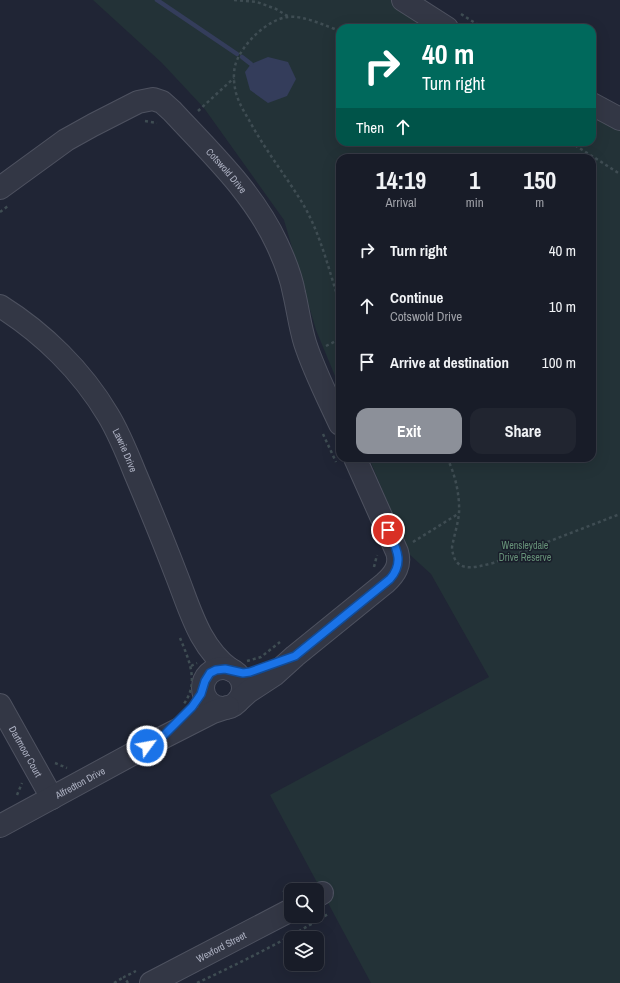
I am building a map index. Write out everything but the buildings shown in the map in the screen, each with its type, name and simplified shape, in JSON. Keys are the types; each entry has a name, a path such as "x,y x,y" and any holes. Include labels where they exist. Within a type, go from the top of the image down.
{"street":[{"path":"403,0 441,24"},
{"name":"Cotswold Drive","path":"6,195 66,140 138,102 153,99 162,102 172,110 246,192 255,204 270,230 280,250 292,281 303,336 331,429"},
{"path":"596,106 620,118"},
{"name":"Lawrie Drive","path":"0,306 20,319 58,351 87,384 109,416 138,480 204,685"},
{"path":"289,648 274,675 233,704 219,707 210,703 205,696 204,685 207,678 213,672 235,667 243,673 250,672 289,648 390,579 397,568 399,558 387,553 347,462"},
{"name":"Lawrie Drive","path":"188,632 213,655 235,667"},
{"path":"233,704 241,696 243,687 235,667"},
{"name":"Alfredton Drive","path":"160,739 192,707 201,694 204,685"},
{"name":"Alfredton Drive","path":"0,826 160,739 213,712 233,704"},
{"name":"Dartmoor Court","path":"0,705 52,798"},
{"name":"Wexford Street","path":"151,983 284,914"}],"path":[{"path":"234,0 265,4 289,16 336,30"},
{"path":"289,16 274,20 261,29 252,38 238,59 234,69 237,95 254,130 304,206 319,240 336,292"},
{"path":"184,124 234,77"},
{"path":"144,121 158,124"},
{"path":"576,146 589,154"},
{"path":"596,159 620,174"},
{"path":"0,212 6,195"},
{"path":"331,429 336,439"},
{"path":"448,462 459,502 459,514 453,543 453,552 455,562 466,567 481,566 492,563 620,514"},
{"path":"374,569 387,553 459,514"},
{"path":"180,708 185,703 193,682 196,663 188,632"},
{"path":"235,667 289,648"},
{"path":"12,798 18,794 22,783 17,773 33,764 50,755 56,764 68,768"},
{"path":"197,983 305,928 308,923"},
{"path":"114,983 124,977"}],"green space":[{"name":"Wensleydale Drive Reserve","path":"93,0 410,0 452,24 336,24 336,146 596,146 596,106 620,120 620,983 371,983 324,896 324,883 317,883 270,795 489,677 431,574 409,554 371,462 596,462 596,154 336,154 336,378 316,330 284,220 204,108 162,63"}],"water":[{"path":"268,57 288,62 296,79 287,96 268,103 250,90 245,72 251,64"}],"waterway":[{"path":"157,0 237,54"},
{"path":"242,57 251,64"}],"route":[{"path":"147,746 160,739 186,714 201,694 205,681 210,673 222,669 243,673 250,672 295,656 390,579 396,571 399,558 395,544 388,530"}]}
